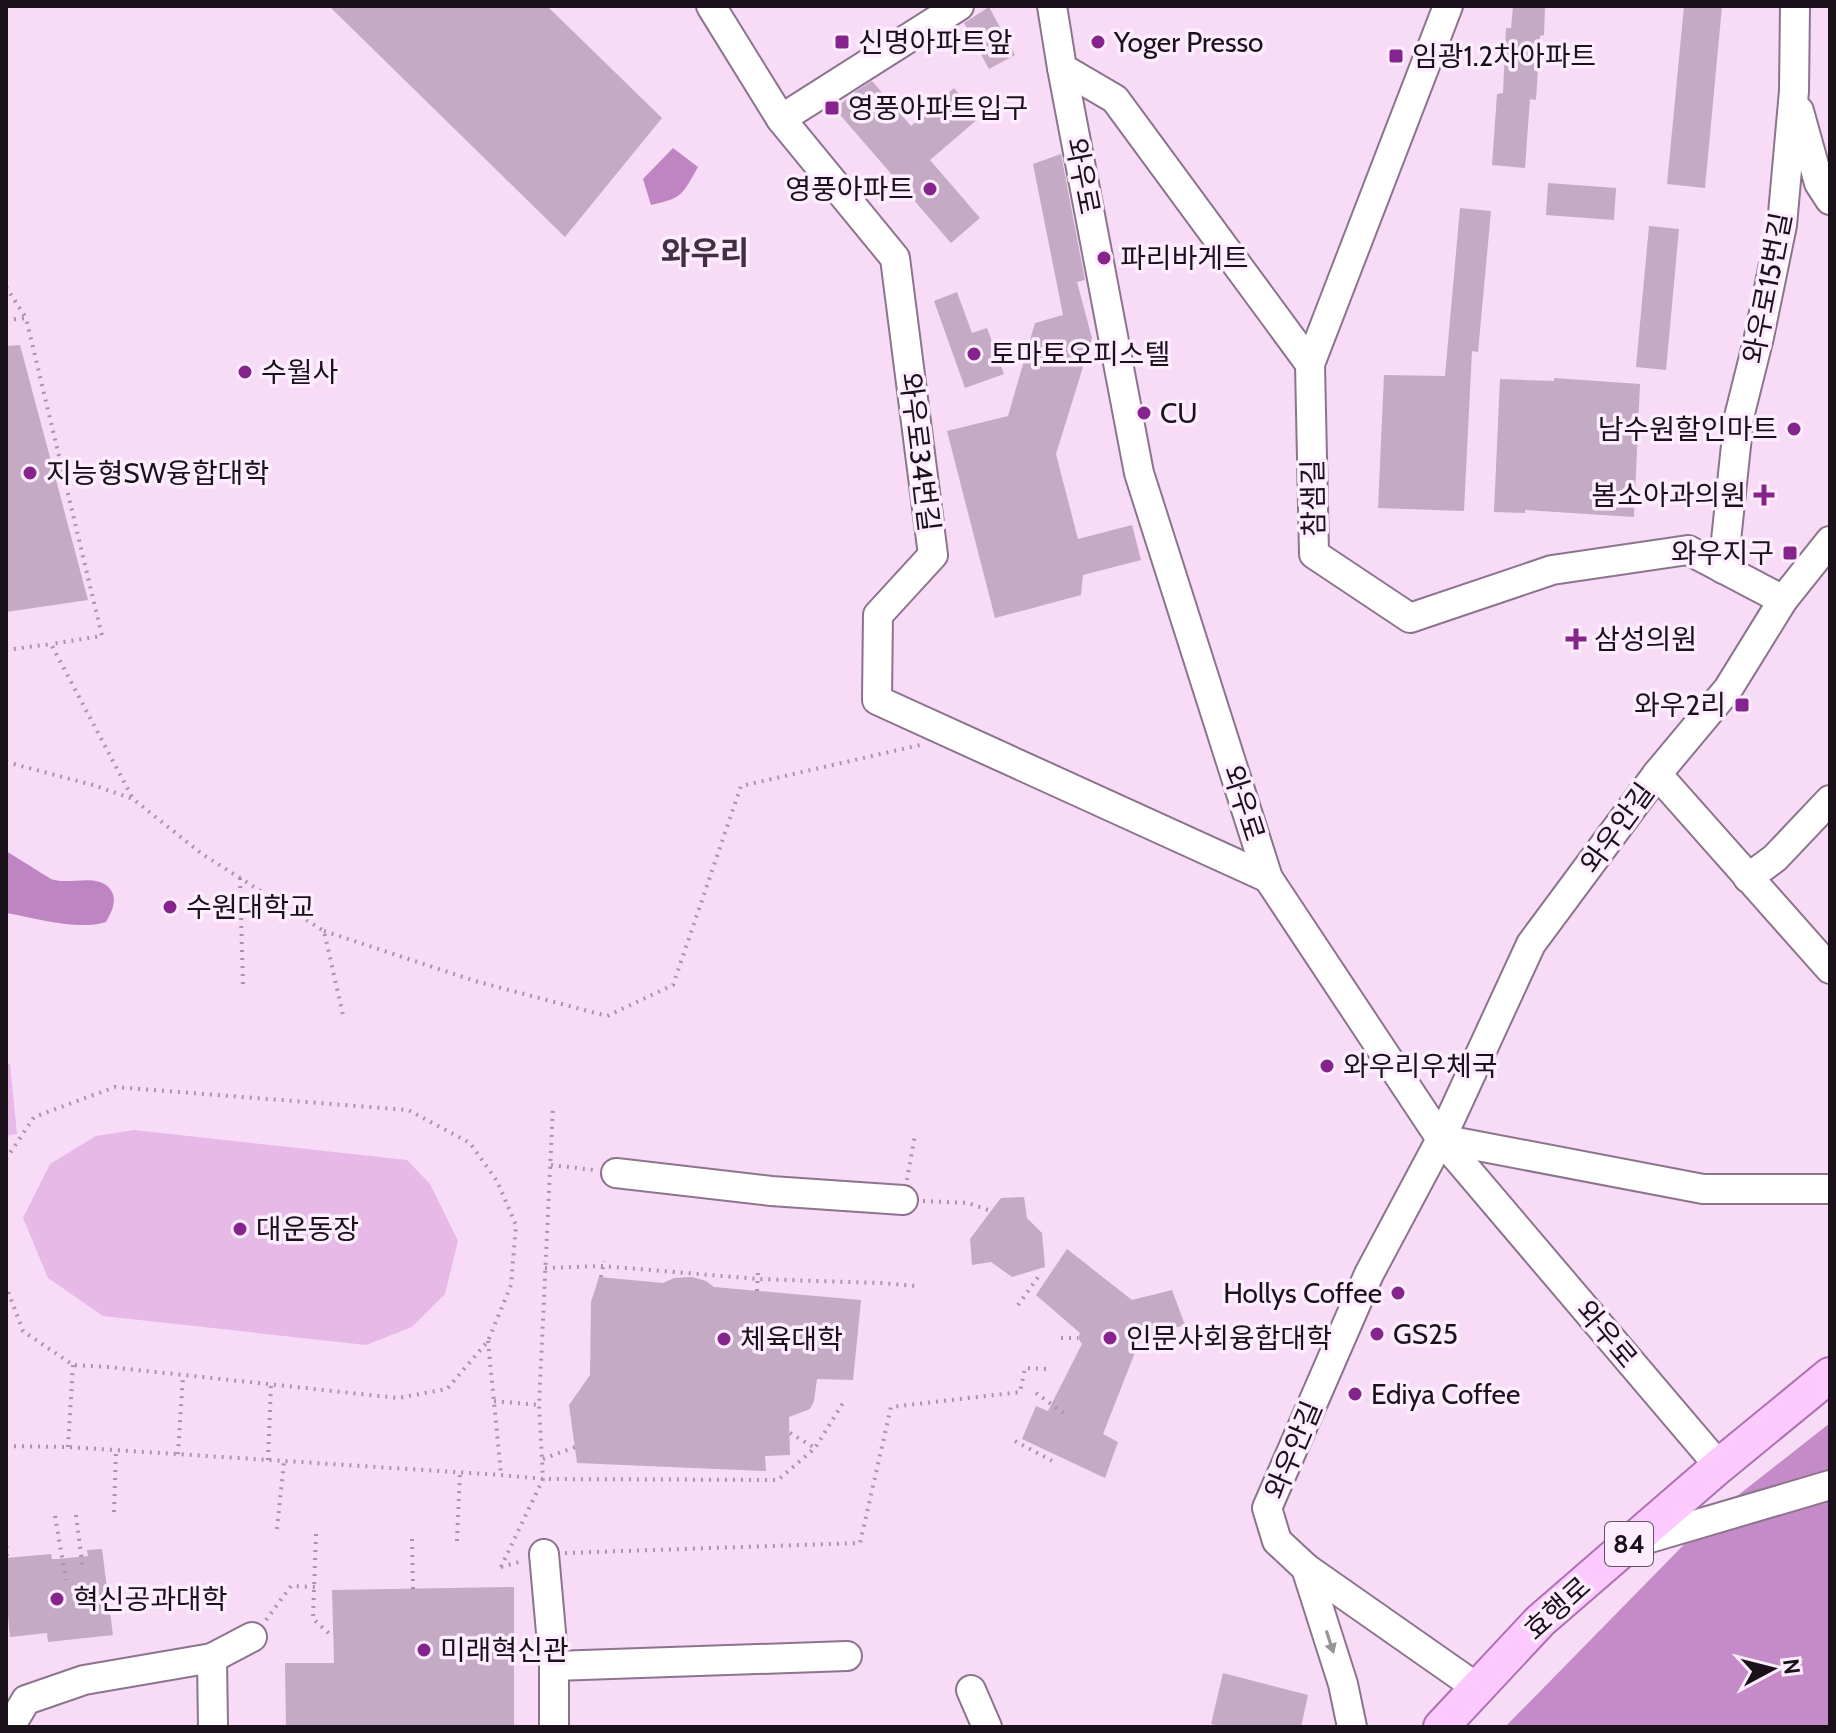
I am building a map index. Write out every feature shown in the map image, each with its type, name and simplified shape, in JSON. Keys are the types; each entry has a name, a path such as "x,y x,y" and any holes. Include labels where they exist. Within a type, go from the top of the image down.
{"main road":[{"name":"효행로","path":"1441,1727 1540,1621 1719,1466 1830,1375"}],"street":[{"name":"와우로34번길","path":"711,6 781,119 895,258 933,555 878,615 877,700 1268,878"},
{"path":"781,119 959,6"},
{"name":"와우로","path":"1052,6 1139,473 1268,878 1441,1139 1719,1466"},
{"name":"참샘길","path":"1448,6 1310,364 1314,554 1410,618 1552,570 1688,550 1783,600"},
{"name":"와우로15번길","path":"1723,569 1739,417 1782,225 1794,91 1795,6"},
{"path":"1062,68 1115,99 1310,364"},
{"path":"1794,91 1819,183 1830,200"},
{"name":"와우안길","path":"1476,1687 1306,1568 1277,1541 1267,1508 1369,1274 1441,1139 1531,944 1657,774 1728,689 1783,600 1830,541"},
{"path":"1657,774 1830,969"},
{"path":"1748,878 1775,858 1830,800"},
{"path":"1441,1139 1703,1189 1830,1189"},
{"path":"616,1173 771,1191 903,1200"},
{"path":"1628,1544 1830,1485"},
{"path":"544,1554 554,1666 554,1727"},
{"path":"1306,1568 1343,1684 1352,1727"},
{"path":"10,1727 26,1700 84,1680 212,1658 252,1637"},
{"path":"554,1666 847,1656"},
{"path":"212,1658 213,1727"},
{"path":"971,1690 987,1727"}],"path":[{"path":"6,287 26,318 102,636 6,650"},
{"path":"6,320 26,318"},
{"path":"51,644 133,799"},
{"path":"6,762 133,799 202,854 324,931 475,981 607,1016 673,985 741,786 958,736"},
{"path":"240,878 243,986"},
{"path":"324,931 343,1015"},
{"path":"6,1159 34,1117 115,1087 408,1110 470,1143 497,1181 516,1225 511,1285 488,1341 447,1389 398,1398 73,1365 23,1331 6,1286"},
{"path":"553,1106 539,1405 543,1479 501,1567 544,1554 860,1543 891,1407 1020,1392 1025,1368 1047,1369"},
{"path":"915,1135 903,1200 968,1203 991,1211"},
{"path":"550,1165 616,1173"},
{"path":"545,1268 604,1264 758,1279 916,1286"},
{"path":"601,1277 604,1264"},
{"path":"757,1291 758,1271"},
{"path":"1018,1305 1041,1273"},
{"path":"1061,1338 1078,1338"},
{"path":"488,1341 501,1475"},
{"path":"68,1447 73,1365"},
{"path":"178,1454 183,1375"},
{"path":"268,1460 271,1384"},
{"path":"1036,1393 1065,1414"},
{"path":"494,1401 539,1405"},
{"path":"6,1446 68,1447 543,1479 778,1480 815,1448 843,1403"},
{"path":"790,1433 815,1448"},
{"path":"1015,1441 1056,1463"},
{"path":"543,1459 575,1447"},
{"path":"114,1512 116,1450"},
{"path":"277,1529 284,1462"},
{"path":"457,1541 460,1472"},
{"path":"76,1515 83,1570"},
{"path":"55,1516 66,1580"},
{"path":"316,1534 313,1619 333,1637"},
{"path":"6,1538 7,1558"},
{"path":"412,1539 413,1589"},
{"path":"252,1637 291,1586 315,1587"}],"shaded area":[{"path":"673,148 698,167 680,194 651,205 643,179"},
{"path":"6,851 51,879 93,881 107,886 114,900 106,922 70,924 6,913"},
{"path":"6,1064 10,1064 17,1134 6,1136"},
{"name":"대운동장","path":"134,1130 407,1160 430,1184 458,1241 445,1294 412,1327 366,1345 103,1316 48,1278 23,1218 50,1164 96,1136"},
{"path":"1830,1423 1830,1727 1505,1727 1713,1515"}],"building":[{"path":"329,6 547,6 662,118 565,237"},
{"path":"1513,6 1545,6 1536,100 1530,99 1525,168 1492,165 1497,94 1503,93 1506,28 1511,28"},
{"path":"1684,6 1722,6 1705,188 1667,184"},
{"path":"989,7 1015,55 989,69 964,23"},
{"name":"영풍아파트","path":"872,81 911,126 954,88 979,118 930,160 980,218 951,243 835,109"},
{"path":"1061,154 1085,280 1077,282 1092,338 1056,454 1078,539 1132,525 1141,560 1083,575 1081,595 995,618 947,431 1008,416 1035,323 1063,315 1033,164"},
{"path":"1548,183 1616,188 1614,220 1546,215"},
{"path":"1460,208 1491,211 1478,352 1472,351 1464,511 1378,508 1384,375 1445,376"},
{"path":"1649,226 1679,229 1666,370 1636,367"},
{"name":"토마토오피스텔","path":"957,292 972,333 987,328 1004,374 965,388 934,301"},
{"name":"지능형SW융합대학","path":"20,345 88,600 6,612 6,346"},
{"path":"1554,378 1640,384 1634,517 1525,510 1525,513 1494,512 1500,379 1554,381"},
{"path":"1024,1197 1027,1218 1042,1233 1045,1267 1012,1277 991,1262 972,1265 970,1239 991,1211 1001,1198"},
{"name":"인문사회융합대학","path":"1067,1249 1132,1300 1172,1290 1185,1325 1141,1337 1103,1434 1118,1442 1105,1478 1022,1439 1036,1406 1048,1411 1082,1344 1078,1338 1080,1333 1036,1295"},
{"name":"체육대학","path":"599,1277 663,1283 674,1278 692,1277 714,1287 861,1300 853,1380 817,1379 810,1409 789,1417 790,1455 765,1456 766,1471 577,1463 569,1405 590,1375 591,1302"},
{"name":"혁신공과대학","path":"102,1549 113,1635 48,1642 47,1633 10,1637 6,1617 6,1558 51,1554 52,1559 57,1559 88,1556 87,1550"},
{"name":"미래혁신관","path":"514,1587 514,1727 286,1727 285,1663 334,1663 332,1590"},
{"path":"1223,1673 1308,1695 1301,1727 1225,1727 1211,1724"}],"place":[{"name":"신명아파트앞","path":"842,42"},
{"name":"Yoger Presso","path":"1098,42"},
{"name":"임광1.2차아파트","path":"1396,56"},
{"name":"영풍아파트입구","path":"832,108"},
{"name":"영풍아파트","path":"930,189"},
{"name":"파리바게트","path":"1104,258"},
{"name":"토마토오피스텔","path":"974,354"},
{"name":"수월사","path":"245,372"},
{"name":"CU","path":"1144,413"},
{"name":"남수원할인마트","path":"1794,429"},
{"name":"지능형SW융합대학","path":"30,473"},
{"name":"봄소아과의원","path":"1764,495"},
{"name":"와우지구","path":"1790,553"},
{"name":"삼성의원","path":"1576,639"},
{"name":"와우2리","path":"1742,705"},
{"name":"수원대학교","path":"170,907"},
{"name":"와우리우체국","path":"1327,1066"},
{"name":"대운동장","path":"240,1229"},
{"name":"Hollys Coffee","path":"1398,1293"},
{"name":"GS25","path":"1377,1334"},
{"name":"인문사회융합대학","path":"1110,1338"},
{"name":"체육대학","path":"724,1339"},
{"name":"Ediya Coffee","path":"1355,1394"},
{"name":"혁신공과대학","path":"57,1599"},
{"name":"미래혁신관","path":"424,1650"}],"district":[{"name":"와우리","path":"705,253"}]}
